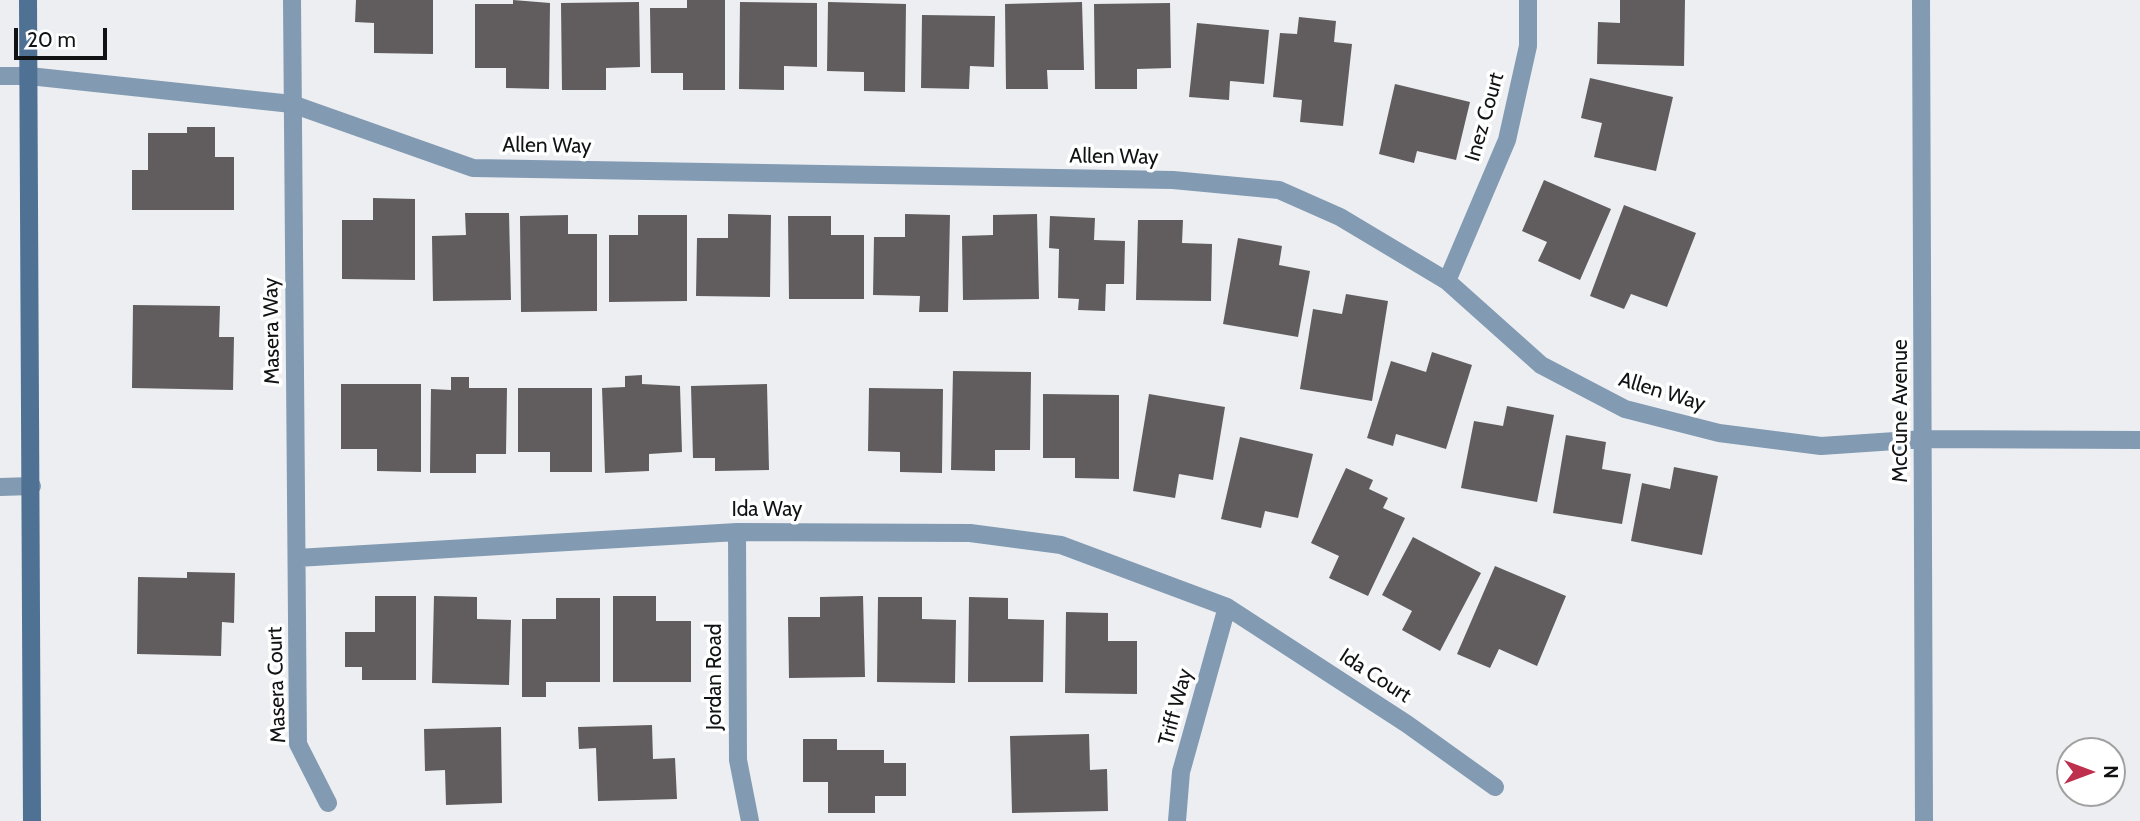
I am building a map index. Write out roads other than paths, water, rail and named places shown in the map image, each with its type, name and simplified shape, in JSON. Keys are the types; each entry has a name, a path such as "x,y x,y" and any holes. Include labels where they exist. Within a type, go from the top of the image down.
{"street":[{"path":"28,0 32,821"},
{"name":"Masera Way","path":"292,0 297,558"},
{"name":"Inez Court","path":"1447,281 1507,140 1528,46 1528,0"},
{"name":"McCune Avenue","path":"1921,0 1925,439 1924,821"},
{"name":"Allen Way","path":"0,76 29,76 292,104 473,168 1173,180 1279,190 1340,217 1447,281 1541,365 1625,410 1720,433 1821,446 1925,439 2140,440"},
{"path":"0,487 32,486"},
{"name":"Ida Way","path":"297,558 737,532 970,533 1061,545 1227,607"},
{"name":"Jordan Road","path":"737,532 738,760 750,821"},
{"name":"Masera Court","path":"297,558 298,744 328,803"},
{"name":"Ida Court","path":"1227,607 1407,724 1495,787"},
{"name":"Triff Way","path":"1177,821 1181,772 1227,607"}]}
